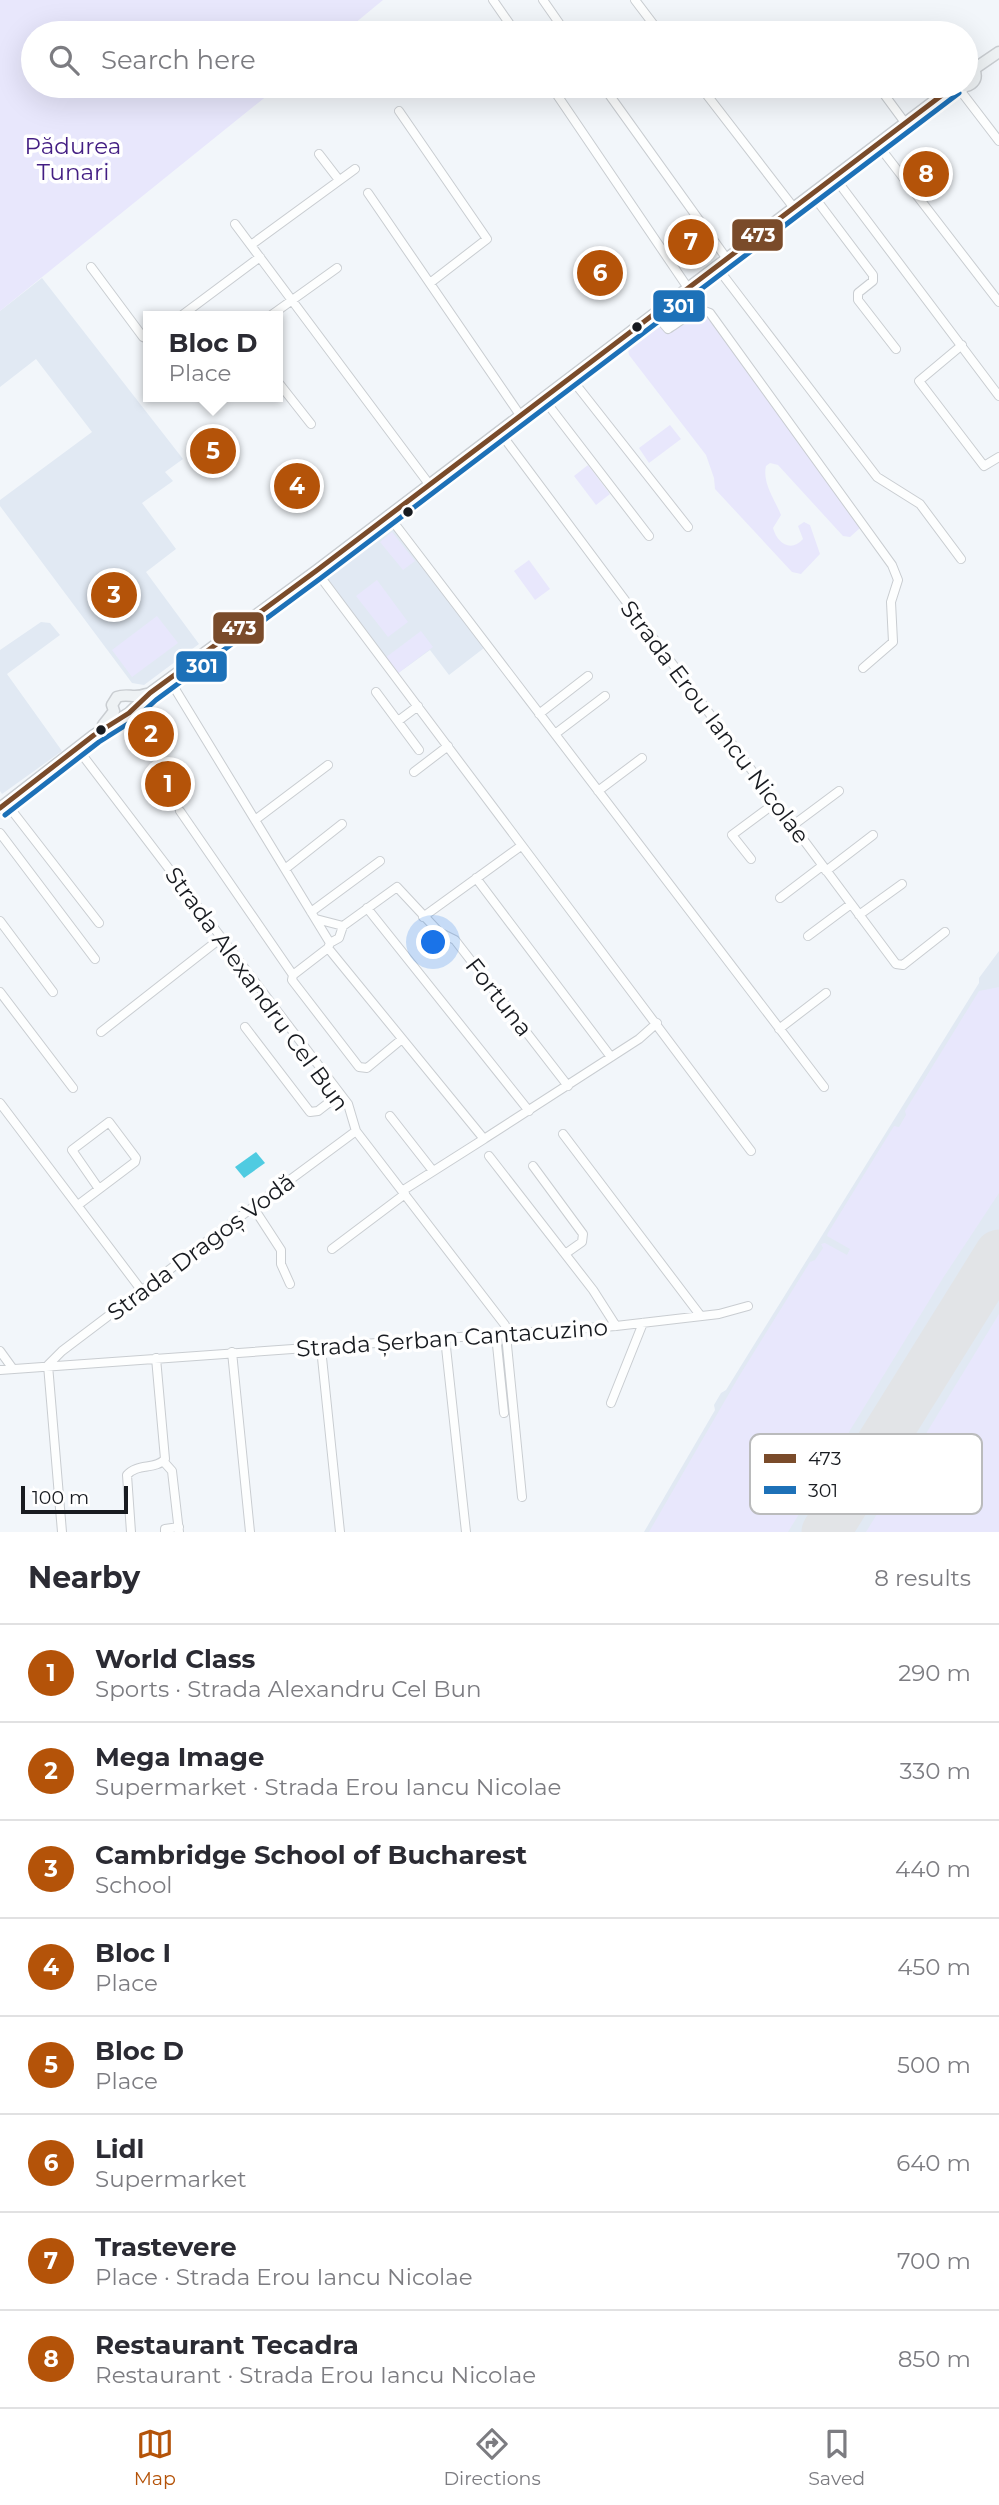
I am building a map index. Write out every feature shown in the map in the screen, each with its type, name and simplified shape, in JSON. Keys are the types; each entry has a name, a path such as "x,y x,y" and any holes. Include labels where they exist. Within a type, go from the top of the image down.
{"street":[{"path":"493,0 508,21"},
{"path":"543,0 558,21"},
{"path":"635,0 651,21"},
{"path":"978,62 999,52"},
{"path":"559,98 688,288"},
{"path":"612,98 727,258"},
{"path":"709,98 794,208"},
{"path":"887,98 906,124"},
{"path":"123,712 316,570 939,98"},
{"path":"966,98 999,141"},
{"path":"399,111 487,239 430,283"},
{"path":"878,145 999,302"},
{"path":"319,154 339,180"},
{"path":"251,245 355,169"},
{"path":"835,178 999,396"},
{"path":"368,192 520,415"},
{"path":"812,194 873,275 873,281 858,293 858,300 896,349"},
{"path":"234,224 429,484"},
{"path":"188,311 260,257"},
{"path":"716,266 877,477 920,504 961,559"},
{"path":"92,267 143,337"},
{"path":"277,311 337,268"},
{"path":"654,313 668,329 694,313 702,310 710,313 892,565 898,580 891,602 893,642 863,668"},
{"path":"962,345 919,381 984,466 999,457"},
{"path":"570,377 688,527"},
{"path":"283,389 311,425"},
{"path":"543,398 649,536"},
{"name":"Strada Erou Iancu Nicolae","path":"499,431 896,964 899,965 945,932"},
{"path":"388,515 824,1087"},
{"path":"316,570 751,1151"},
{"path":"540,714 588,676"},
{"path":"169,679 329,945 402,1040 484,1139"},
{"path":"123,712 112,705 117,696 130,698 150,692"},
{"path":"376,692 419,750"},
{"path":"555,734 605,696"},
{"path":"99,923 3,805 133,704 130,698"},
{"path":"398,722 418,706"},
{"path":"414,772 448,746"},
{"name":"Strada Alexandru Cel Bun","path":"77,748 348,1104 356,1131 505,1325 506,1334"},
{"path":"598,791 642,758"},
{"path":"255,820 328,765"},
{"path":"792,826 839,791"},
{"path":"751,859 732,835 775,803"},
{"path":"180,811 293,975 292,980 359,1068 367,1068 402,1040"},
{"path":"285,869 342,824"},
{"path":"0,833 95,959"},
{"path":"780,898 873,835"},
{"path":"423,918 521,846"},
{"path":"313,915 380,861"},
{"path":"476,878 611,1057"},
{"path":"859,915 902,884"},
{"name":"Fortuna","path":"367,908 397,887 439,933 455,940 568,1086"},
{"path":"807,936 851,904"},
{"path":"293,975 339,938 343,926 367,908 529,1111"},
{"path":"313,915 343,926"},
{"path":"0,921 53,992"},
{"path":"101,1032 221,938"},
{"path":"0,992 73,1088"},
{"path":"779,1028 826,993"},
{"path":"332,1249 433,1171 568,1086 639,1039 657,1023"},
{"path":"244,1027 310,1112 315,1112 340,1094"},
{"path":"0,1103 142,1291"},
{"path":"390,1116 433,1171"},
{"path":"78,1205 99,1189 136,1158 109,1122 72,1150 99,1189"},
{"name":"Strada Dragoș Vodă","path":"48,1365 62,1351 356,1131"},
{"path":"563,1133 700,1315"},
{"path":"489,1156 593,1290 616,1326"},
{"path":"533,1166 583,1234 582,1242 565,1254"},
{"path":"253,1207 281,1250 281,1264 290,1284"},
{"name":"Strada Șerban Cantacuzino","path":"0,1370 232,1352 321,1352 445,1338 616,1326 732,1311 748,1306"},
{"path":"611,1403 643,1323"},
{"path":"506,1334 522,1497"},
{"path":"496,1335 504,1412"},
{"path":"445,1338 466,1532"},
{"path":"0,1351 13,1369"},
{"path":"232,1352 250,1532"},
{"path":"321,1352 340,1532"},
{"path":"156,1358 164,1462 172,1471 179,1529 165,1529 165,1532"},
{"path":"48,1365 62,1532"},
{"path":"131,1532 127,1475 134,1468 164,1462"}],"shaded area":[{"path":"42,278 183,459 165,472 173,481 142,503 176,549 146,572 199,644 144,685 132,683 0,506 0,500 92,432 36,359 0,387 0,311"},
{"path":"392,527 484,648 449,675 430,650 397,674 324,578"},
{"path":"41,622 50,623 60,635 7,674 62,751 2,794 0,650"},
{"path":"999,951 999,1532 644,1532 715,1410 714,1405 721,1393 726,1390 979,983 979,978"}],"green space":[{"name":"Pădurea Tunari","path":"0,0 383,0 358,21 21,21 21,98 264,98 0,311"},
{"path":"695,297 860,528 850,537 843,536 778,465 770,463 766,466 767,485 781,515 773,528 778,538 789,546 798,543 803,539 798,526 804,522 810,525 820,554 801,574 792,572 715,489 706,455 629,355 627,344"},
{"path":"670,425 681,439 649,463 639,448"},
{"path":"588,465 610,494 596,505 574,476"},
{"path":"392,532 415,561 403,570 380,542"},
{"path":"529,560 550,589 535,600 514,571"},
{"path":"377,580 408,622 388,637 356,596"},
{"path":"157,616 178,643 132,677 112,650"},
{"path":"421,631 433,647 397,674 385,658"},
{"path":"999,987 999,1193 943,1278 848,1434 750,1434 750,1514 799,1514 788,1532 649,1532 738,1378 810,1262 815,1260 823,1248 821,1244 825,1243 847,1255 850,1249 827,1236 828,1233 894,1126 899,1127 906,1115 905,1111 979,991"},
{"path":"999,1314 999,1532 866,1532 877,1514 982,1514 982,1434 926,1434"}],"water":[{"path":"256,1152 265,1163 244,1178 235,1167"}],"runway":[{"path":"887,1434 999,1254"},
{"path":"826,1532 837,1514"}],"transit line":[{"name":"473","path":"0,808 938,98"},
{"name":"301","path":"5,815 952,98"}],"place":[{"name":"Restaurant Tecadra","path":"926,174"},
{"name":"Trastevere","path":"691,242"},
{"name":"Lidl","path":"600,273"},
{"name":"Bloc D","path":"213,451"},
{"name":"Bloc I","path":"297,486"},
{"name":"Cambridge School of Bucharest","path":"114,595"},
{"name":"Mega Image","path":"151,734"},
{"name":"World Class","path":"168,784"}]}
